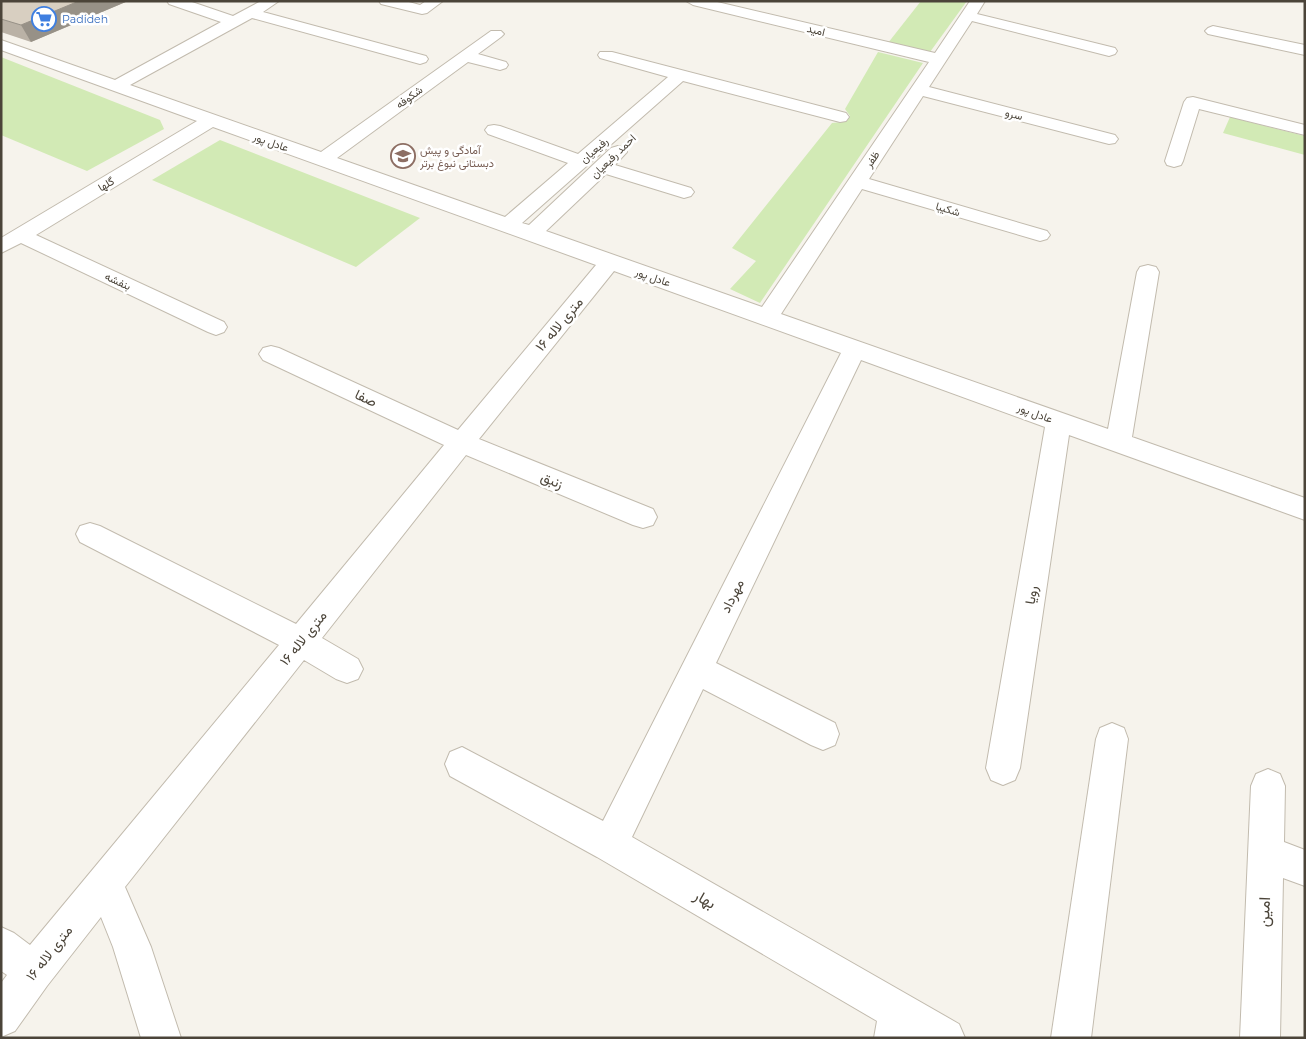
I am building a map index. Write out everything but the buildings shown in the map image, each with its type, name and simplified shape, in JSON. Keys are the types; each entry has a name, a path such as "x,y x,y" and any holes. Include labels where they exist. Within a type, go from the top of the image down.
{"street":[{"path":"174,1 235,22"},
{"path":"116,86 272,1"},
{"path":"386,1 422,10 438,8"},
{"name":"امید","path":"693,1 714,3 939,59"},
{"path":"973,9 1109,51"},
{"name":"ظفر","path":"767,317 973,9"},
{"path":"250,13 420,59"},
{"path":"1213,31 1305,50"},
{"name":"شکوفه","path":"322,160 496,34"},
{"name":"عادل پور","path":"1,45 1305,509"},
{"path":"606,55 840,117"},
{"path":"466,56 500,65"},
{"name":"رفیعیان","path":"507,225 581,161 687,77"},
{"name":"احمد رفیعیان","path":"532,234 603,167 687,77"},
{"name":"سرو","path":"919,90 1109,139"},
{"path":"1174,161 1193,102 1305,130"},
{"name":"گلها","path":"1,247 211,120"},
{"path":"494,130 581,161"},
{"path":"603,167 684,192"},
{"name":"شکیبا","path":"856,182 1040,235"},
{"name":"بنفشه","path":"20,235 216,327"},
{"name":"۱۶ متری لاله","path":"1,1017 33,972 300,641 610,262"},
{"path":"1118,442 1148,272"},
{"name":"مهرداد","path":"610,844 855,349"},
{"name":"صفا","path":"271,354 462,442"},
{"name":"رویا","path":"1003,768 1059,421"},
{"name":"زنبق","path":"462,442 643,518"},
{"path":"90,534 300,641 347,669"},
{"path":"696,669 823,734"},
{"path":"1071,1038 1112,739"},
{"name":"بهار","path":"462,764 610,844 897,1024 945,1038"},
{"name":"امین","path":"1260,1038 1268,786"},
{"path":"1265,853 1305,868"},
{"path":"105,884 132,947 161,1038"},
{"path":"1,946 33,972"}],"green space":[{"path":"921,1 967,1 930,52 888,43"},
{"path":"878,52 923,63 760,303 730,289 756,261 732,248 832,123 841,122 850,116 845,109"},
{"path":"1,57 160,120 164,129 87,171 1,135"},
{"path":"1230,117 1305,136 1305,155 1223,133"},
{"path":"220,140 420,218 356,267 152,180"}],"place":[{"name":"Padideh","path":"44,19"},
{"name":"آمادگی و پیش دبستانی نبوغ برتر","path":"403,156"}]}
